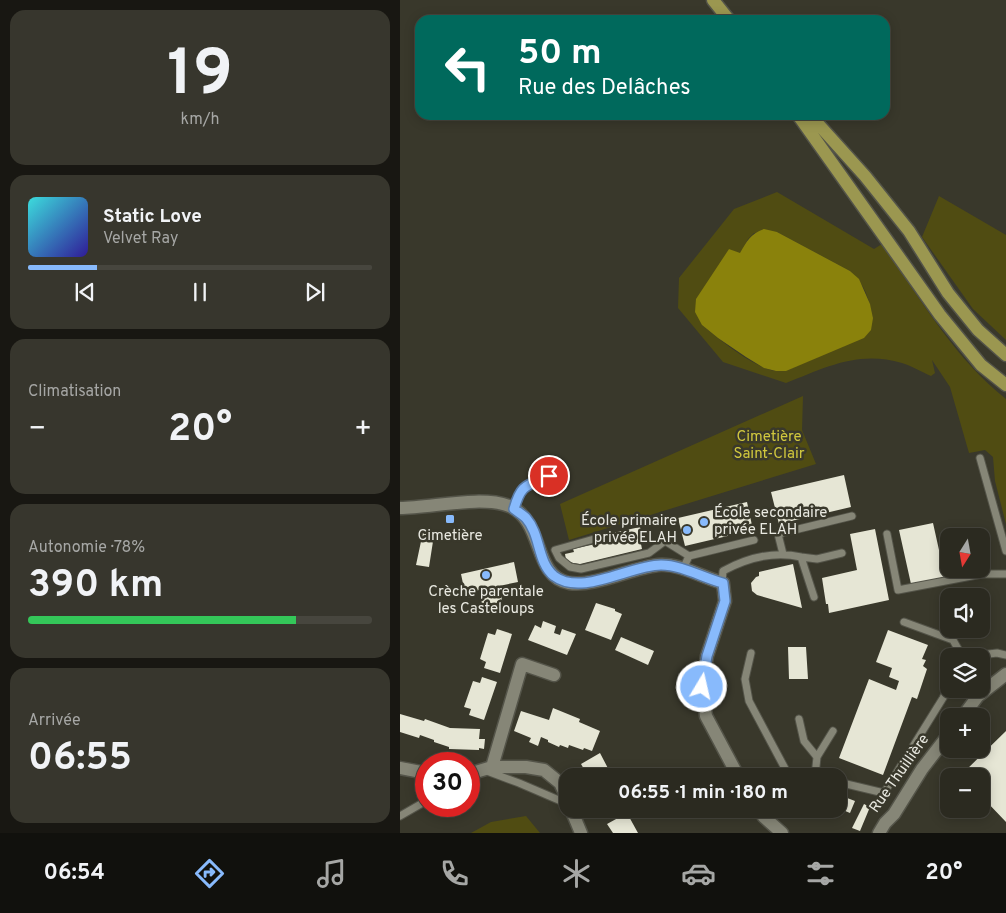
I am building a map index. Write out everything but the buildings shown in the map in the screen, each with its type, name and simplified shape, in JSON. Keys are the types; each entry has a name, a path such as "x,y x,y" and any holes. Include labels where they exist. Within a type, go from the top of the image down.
{"main road":[{"path":"713,0 724,15"},
{"path":"802,120 940,315 981,365 1006,385"},
{"path":"815,120 865,176 909,231 948,294 978,330 1006,355"}],"street":[{"path":"400,508 487,502 501,504 514,509 526,518 534,532 544,563 554,576 568,582 582,584 659,565 682,569 723,583 725,601 707,656 702,687 706,716 734,768"},
{"path":"480,769 522,664 554,675"},
{"path":"969,708 978,696 1006,674"},
{"name":"Rue Thuillière","path":"878,833 894,814 922,769 940,746"},
{"path":"480,772 526,767 544,770 559,782"},
{"path":"400,768 415,771"},
{"path":"575,818 581,833"},
{"path":"765,818 782,833"}],"lane":[{"path":"980,458 1006,551"},
{"path":"514,509 519,493 527,485 549,476"},
{"path":"783,554 778,534 852,516"},
{"path":"887,534 898,590 982,574 1006,574"},
{"path":"594,539 555,550 558,558 570,567 581,569 649,553 665,541 689,556 754,540"},
{"path":"722,583 723,571 738,563 771,555 783,554 817,559 842,553"},
{"path":"682,569 689,556"},
{"path":"801,557 814,597"},
{"path":"904,622 952,640 957,648"},
{"path":"751,653 745,679 749,701 785,768"},
{"path":"990,654 1006,655"},
{"path":"847,784 884,793 943,698"},
{"path":"800,719 804,741 817,757"},
{"path":"816,768 817,757 833,731"},
{"path":"480,772 519,783 559,799"},
{"path":"400,816 415,807"}],"green space":[{"path":"777,192 874,249 882,244 954,346 987,383 1006,399 1006,524 995,481 993,457 985,450 969,453 950,387 932,360 935,373 931,376 902,363 871,358 857,359 829,366 786,383 723,362 678,308 679,278 734,209","holes":["777,232 850,271 866,292 873,318 829,350 810,361 791,368 777,371 759,365 717,338 702,325 729,249 740,254 748,239 754,233"]},
{"path":"939,196 1006,235 1006,340 973,309 922,237"},
{"name":"Cimetière Saint-Clair","path":"803,396 802,430 816,464 569,540 560,504"},
{"path":"526,816 540,833 471,833 491,822"}],"shaded area":[{"path":"764,229 777,232 850,271 859,279 870,304 873,318 871,330 864,338 786,371 776,371 764,368 746,357 702,325 695,312 696,299 729,249 740,253 752,236"}],"place":[{"name":"Cimetière","path":"450,519"},
{"name":"École secondaire privée ELAH","path":"704,522"},
{"name":"École primaire privée ELAH","path":"687,530"},
{"name":"Crèche parentale les Casteloups","path":"486,575"}],"route":[{"path":"549,476 527,485 519,493 514,509 526,518 544,563 554,576 568,582 582,584 649,566 666,565 723,583 725,601 707,656 702,687"}]}
